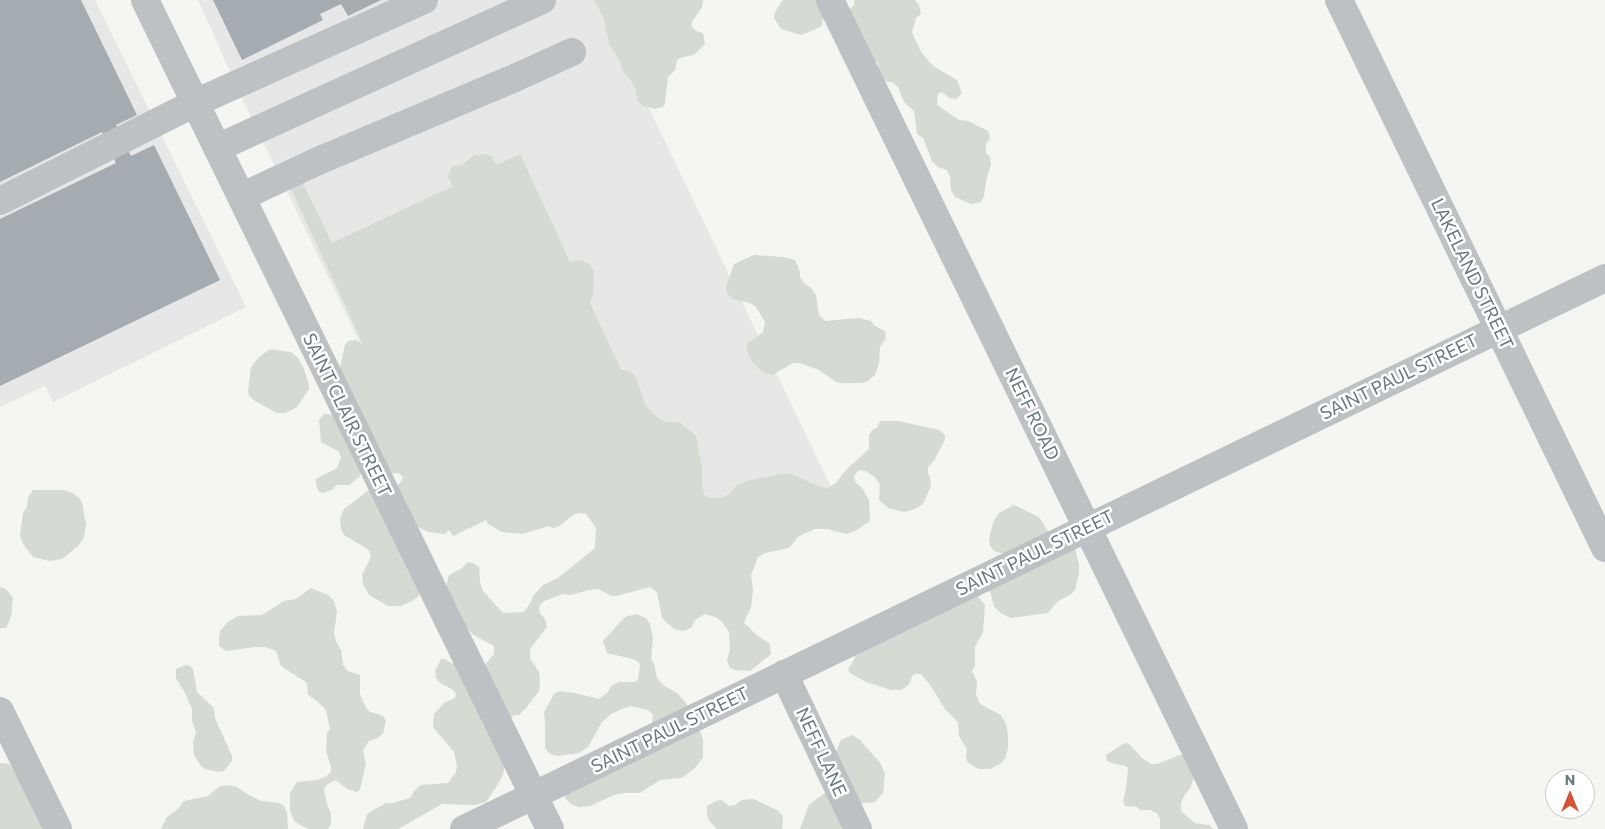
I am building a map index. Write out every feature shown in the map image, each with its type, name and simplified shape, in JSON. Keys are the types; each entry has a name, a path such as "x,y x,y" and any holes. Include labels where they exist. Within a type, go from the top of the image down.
{"street":[{"name":"SAINT CLAIR STREET","path":"145,0 550,829"},
{"path":"0,201 195,103 424,0"},
{"path":"217,148 542,0"},
{"name":"NEFF ROAD","path":"830,0 1234,829"},
{"name":"LAKELAND STREET","path":"1339,0 1605,548"},
{"path":"241,197 318,161 572,52"},
{"name":"SAINT PAUL STREET","path":"464,829 1605,278"},
{"name":"NEFF LANE","path":"784,674 858,829"},
{"path":"3,727 58,829"}],"shaded area":[{"path":"0,0 95,0 246,307 53,402 45,386 0,407"},
{"path":"198,0 597,0 832,489 707,549 653,440 453,536 240,94"},
{"path":"594,0 703,0 702,7 692,22 692,27 696,31 703,33 705,44 694,55 677,60 675,70 668,77 663,107 654,109 642,105 637,100 636,90 632,82 623,72 620,61 609,44 604,18"},
{"path":"783,0 820,0 826,10 821,27 801,35 781,29 774,18 775,12"},
{"path":"854,0 915,0 919,5 921,14 916,18 912,32 921,52 933,66 957,80 962,93 957,99 949,98 942,92 938,94 937,105 959,120 968,121 988,131 990,138 986,144 986,153 990,157 991,165 981,202 971,204 955,197 951,190 950,177 947,170 938,167 932,161 923,138 917,134 914,111 904,102 898,87 892,82 881,78 878,63 865,57 847,12 854,5"},
{"path":"484,154 491,156 497,165 520,154 570,262 580,260 589,264 594,272 593,294 590,303 621,370 633,374 645,404 651,412 666,422 679,422 696,436 702,467 702,486 704,494 708,498 719,498 728,495 737,485 747,481 781,474 792,474 827,489 836,483 846,470 869,449 869,435 872,430 877,428 880,421 899,421 939,430 945,435 945,440 935,459 928,467 931,486 923,504 915,509 904,512 888,508 879,500 880,485 875,477 859,470 854,476 855,482 862,488 869,500 870,521 855,531 846,534 827,529 815,529 799,536 789,548 765,553 758,557 751,575 753,590 751,607 744,623 770,644 771,654 750,671 730,668 727,660 730,649 729,632 722,622 705,614 695,620 691,628 683,631 674,629 662,618 657,592 650,587 616,596 598,589 588,590 571,595 563,594 544,601 539,606 540,613 545,619 547,627 530,649 530,658 539,672 539,691 519,715 514,715 506,722 503,774 486,802 475,805 442,804 398,829 363,829 367,814 386,803 410,798 421,785 448,783 456,772 457,766 454,752 433,727 434,714 444,703 455,698 456,693 440,683 436,678 435,671 441,659 451,663 483,667 494,654 494,646 472,634 461,619 459,610 446,587 449,575 462,568 468,562 473,563 479,567 483,591 503,613 524,612 533,596 543,585 558,578 595,548 596,528 586,514 578,513 559,526 553,528 549,526 522,534 502,532 488,524 486,520 453,536 449,530 445,534 428,532 418,527 403,528 424,586 418,597 401,606 388,606 369,595 363,584 362,575 371,557 369,550 344,535 341,529 340,518 344,509 369,490 375,487 393,489 401,482 403,477 399,473 381,474 363,465 360,476 349,485 336,485 332,490 323,493 319,492 316,485 316,479 337,468 341,457 338,451 321,442 319,420 324,414 336,415 339,372 345,345 348,341 356,340 363,344 291,189 303,183 332,243 453,186 448,177 453,166 462,165 474,155"},
{"path":"754,255 783,257 795,260 800,277 816,295 819,315 825,321 859,318 871,321 875,326 885,331 886,338 880,347 879,363 875,375 862,383 842,383 836,382 819,370 800,363 793,363 772,375 764,373 757,367 751,360 747,344 763,332 765,322 756,307 750,303 732,299 727,293 726,287 734,264"},
{"path":"270,349 291,352 298,358 309,385 309,389 297,407 285,413 277,413 255,401 248,392 251,367 258,358"},
{"path":"33,490 63,490 73,493 82,502 86,525 84,537 78,546 62,559 50,561 33,557 23,544 20,536 23,513 27,507 28,497"},
{"path":"1014,505 1039,517 1047,530 1070,542 1075,548 1079,573 1075,590 1060,600 1048,613 1011,618 1002,614 994,607 989,587 1007,555 994,551 990,546 989,538 994,520 999,513"},
{"path":"0,587 6,589 13,598 11,617 6,628 0,628"},
{"path":"311,588 328,595 334,601 337,612 334,633 341,650 343,665 348,671 360,675 360,694 366,708 370,712 384,717 386,721 383,733 378,738 369,741 363,750 366,764 360,789 357,792 347,789 336,780 324,788 331,814 331,824 328,829 308,829 295,822 290,811 290,793 297,782 317,780 331,772 326,751 327,733 330,729 326,710 308,695 307,683 281,666 276,651 266,647 255,647 226,651 219,646 220,631 228,622 238,616 262,615 284,601 296,599"},
{"path":"976,594 985,605 983,632 975,647 975,666 972,671 977,682 976,695 980,704 1001,715 1006,724 1008,736 1008,748 1005,759 990,769 979,769 967,762 967,749 959,736 958,722 945,709 921,674 912,676 910,683 901,690 891,690 866,682 850,673 848,669 855,658 850,641"},
{"path":"636,614 646,618 650,624 653,638 651,659 654,663 657,678 663,685 677,693 686,703 695,720 703,739 703,758 694,769 682,778 660,780 640,793 614,795 590,806 579,807 571,804 565,798 563,788 613,742 652,723 653,715 648,710 630,706 622,709 611,714 602,722 588,747 579,753 558,756 550,754 545,748 544,712 554,694 559,691 599,699 608,692 611,686 619,682 636,682 640,666 639,662 607,653 603,641 625,617"},
{"path":"186,665 193,669 197,692 214,708 215,718 232,756 232,761 224,771 218,772 205,769 194,755 193,743 196,732 192,721 192,709 176,678 176,669"},
{"path":"852,735 860,740 881,764 885,774 883,793 875,802 852,803 855,829 800,829 809,805 830,789 835,754 841,740"},
{"path":"1128,743 1142,758 1151,764 1157,764 1180,755 1188,754 1194,778 1181,803 1181,811 1195,823 1210,825 1213,829 1160,829 1160,819 1157,813 1150,810 1140,810 1137,807 1125,806 1123,801 1128,768 1107,761 1106,755 1123,744"},
{"path":"0,763 9,764 16,772 44,829 0,829"},
{"path":"220,786 237,787 261,801 279,803 284,806 287,813 288,829 161,829 167,817 179,808 184,801 208,796"},
{"path":"753,799 777,810 783,816 782,829 717,829 710,822 707,815 707,806 716,801 722,800 729,806 735,805 742,800"}],"building":[{"path":"0,0 81,0 137,115 116,125 131,156 154,145 220,280 0,386 0,219 116,163 102,132 0,182"},
{"path":"213,0 381,0 348,16 341,4 320,14 323,20 242,60"}]}
